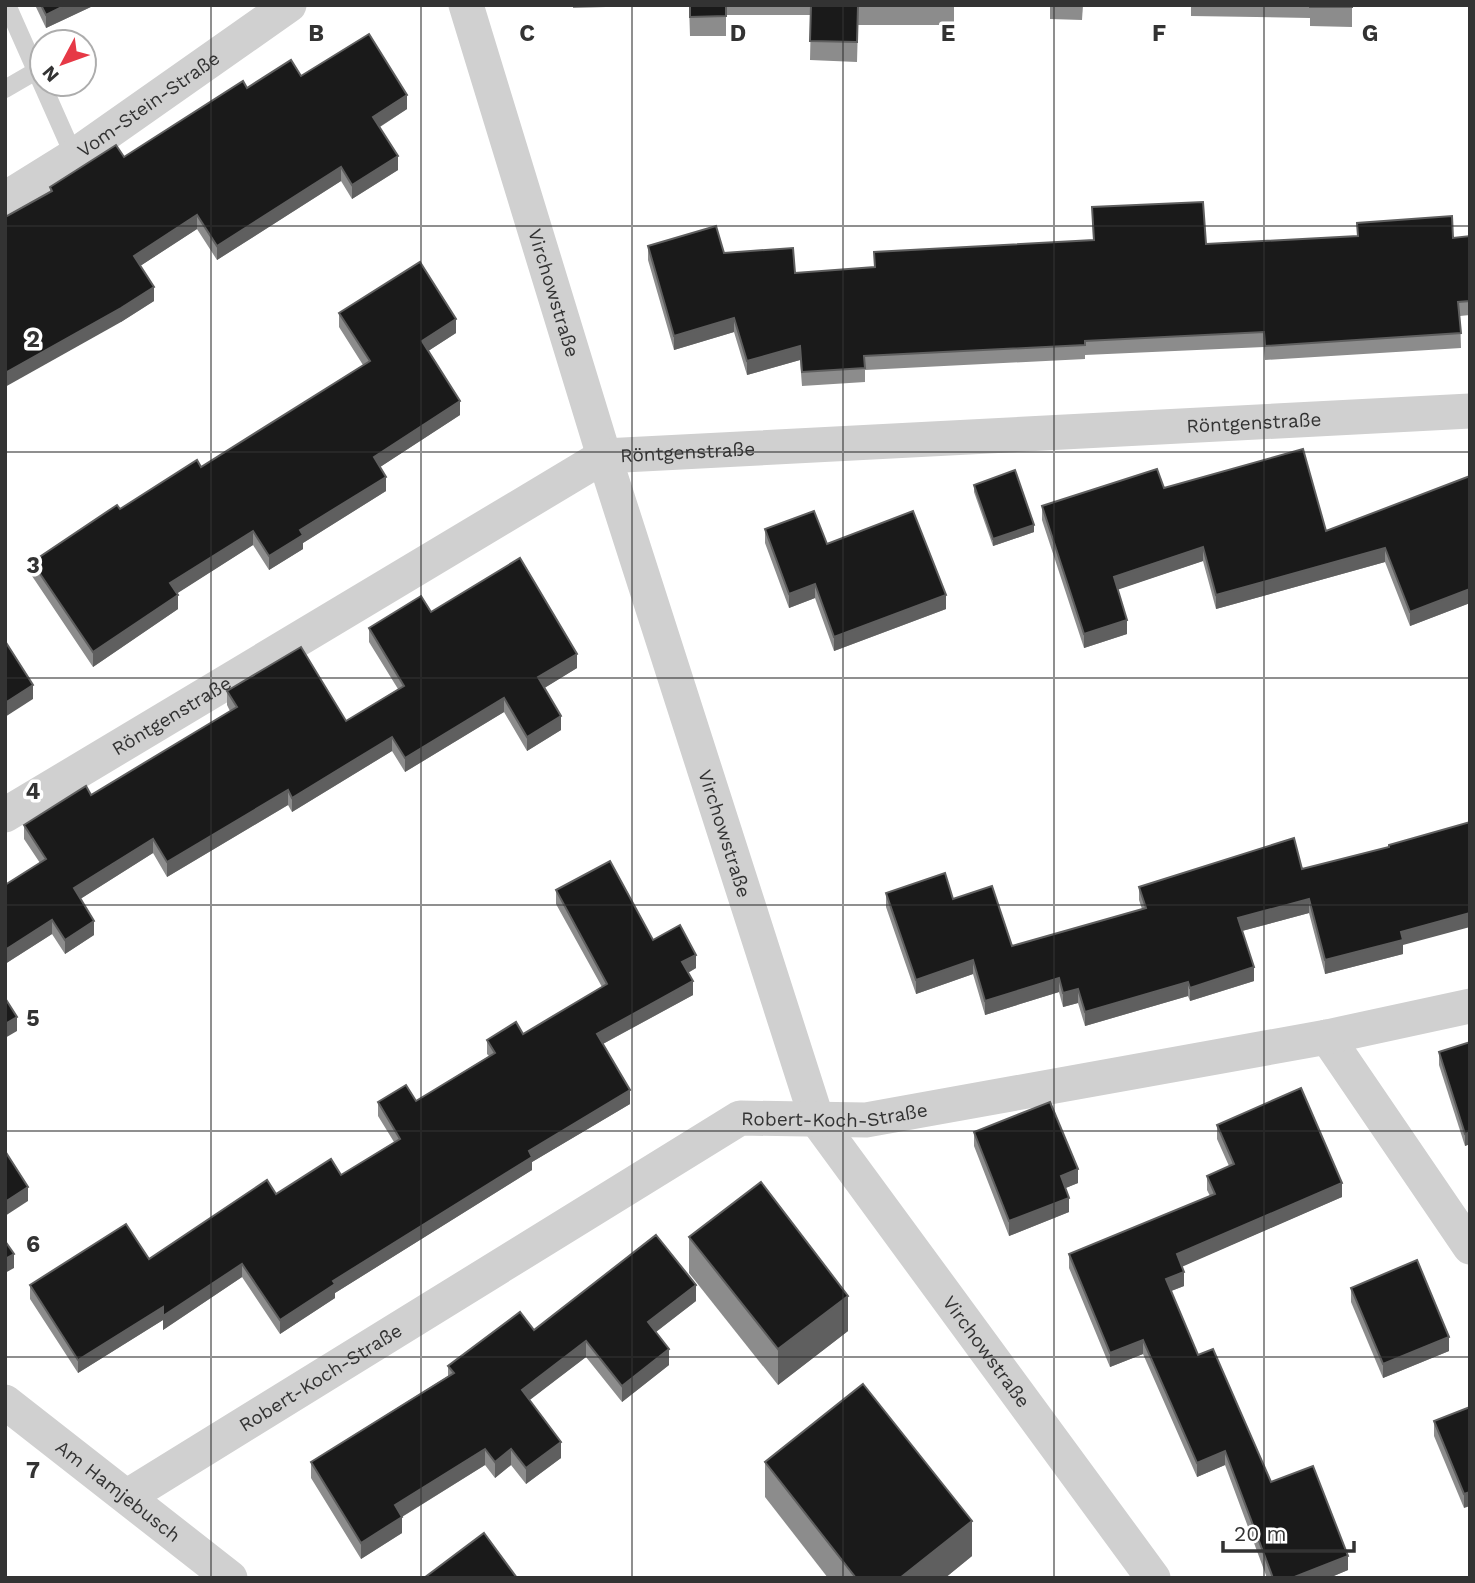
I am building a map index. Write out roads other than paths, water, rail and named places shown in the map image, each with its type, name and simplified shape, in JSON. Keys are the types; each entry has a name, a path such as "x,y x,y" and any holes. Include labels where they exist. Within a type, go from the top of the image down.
{"street":[{"name":"Vom-Stein-Straße","path":"5,199 74,156 289,5"},
{"name":"Virchowstraße","path":"466,5 604,456 817,1119 1153,1578"},
{"name":"Röntgenstraße","path":"5,815 604,456 1470,411"},
{"name":"Robert-Koch-Straße","path":"128,1496 740,1118 866,1120 1327,1037 1470,1006"},
{"path":"1327,1037 1470,1247"},
{"name":"Am Hamjebusch","path":"5,1402 230,1578"}],"lane":[{"path":"7,5 28,53"},
{"path":"5,89 28,76"},
{"path":"48,98 74,156"}]}
